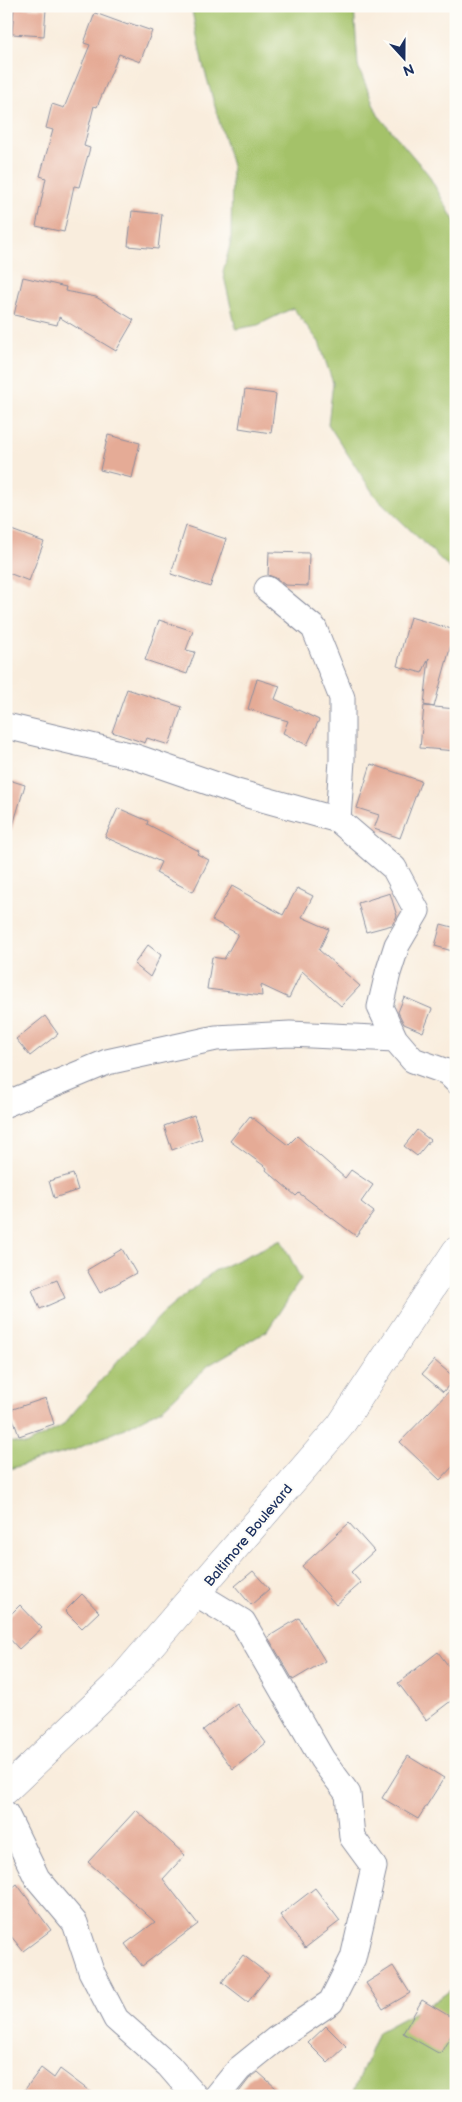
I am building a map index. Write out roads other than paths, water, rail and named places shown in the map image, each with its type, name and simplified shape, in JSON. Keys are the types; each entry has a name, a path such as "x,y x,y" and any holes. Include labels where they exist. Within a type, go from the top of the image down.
{"highway":[{"name":"Baltimore Boulevard","path":"6,1790 119,1682 197,1594 340,1426 456,1251"}],"street":[{"path":"267,589 314,628 342,698 342,760 338,820"},
{"path":"6,726 133,756 237,792 338,820 394,868 417,911 397,945 380,1007 396,1039 413,1060 447,1072 456,1081"},
{"path":"6,1104 107,1062 216,1038 290,1034 396,1039"},
{"path":"197,1594 243,1622 322,1759 348,1794 352,1837 374,1867 353,1958 330,2002 253,2057 217,2096"},
{"path":"6,1814 37,1878 75,1923 92,1971 116,2019 169,2066 194,2096"}]}
